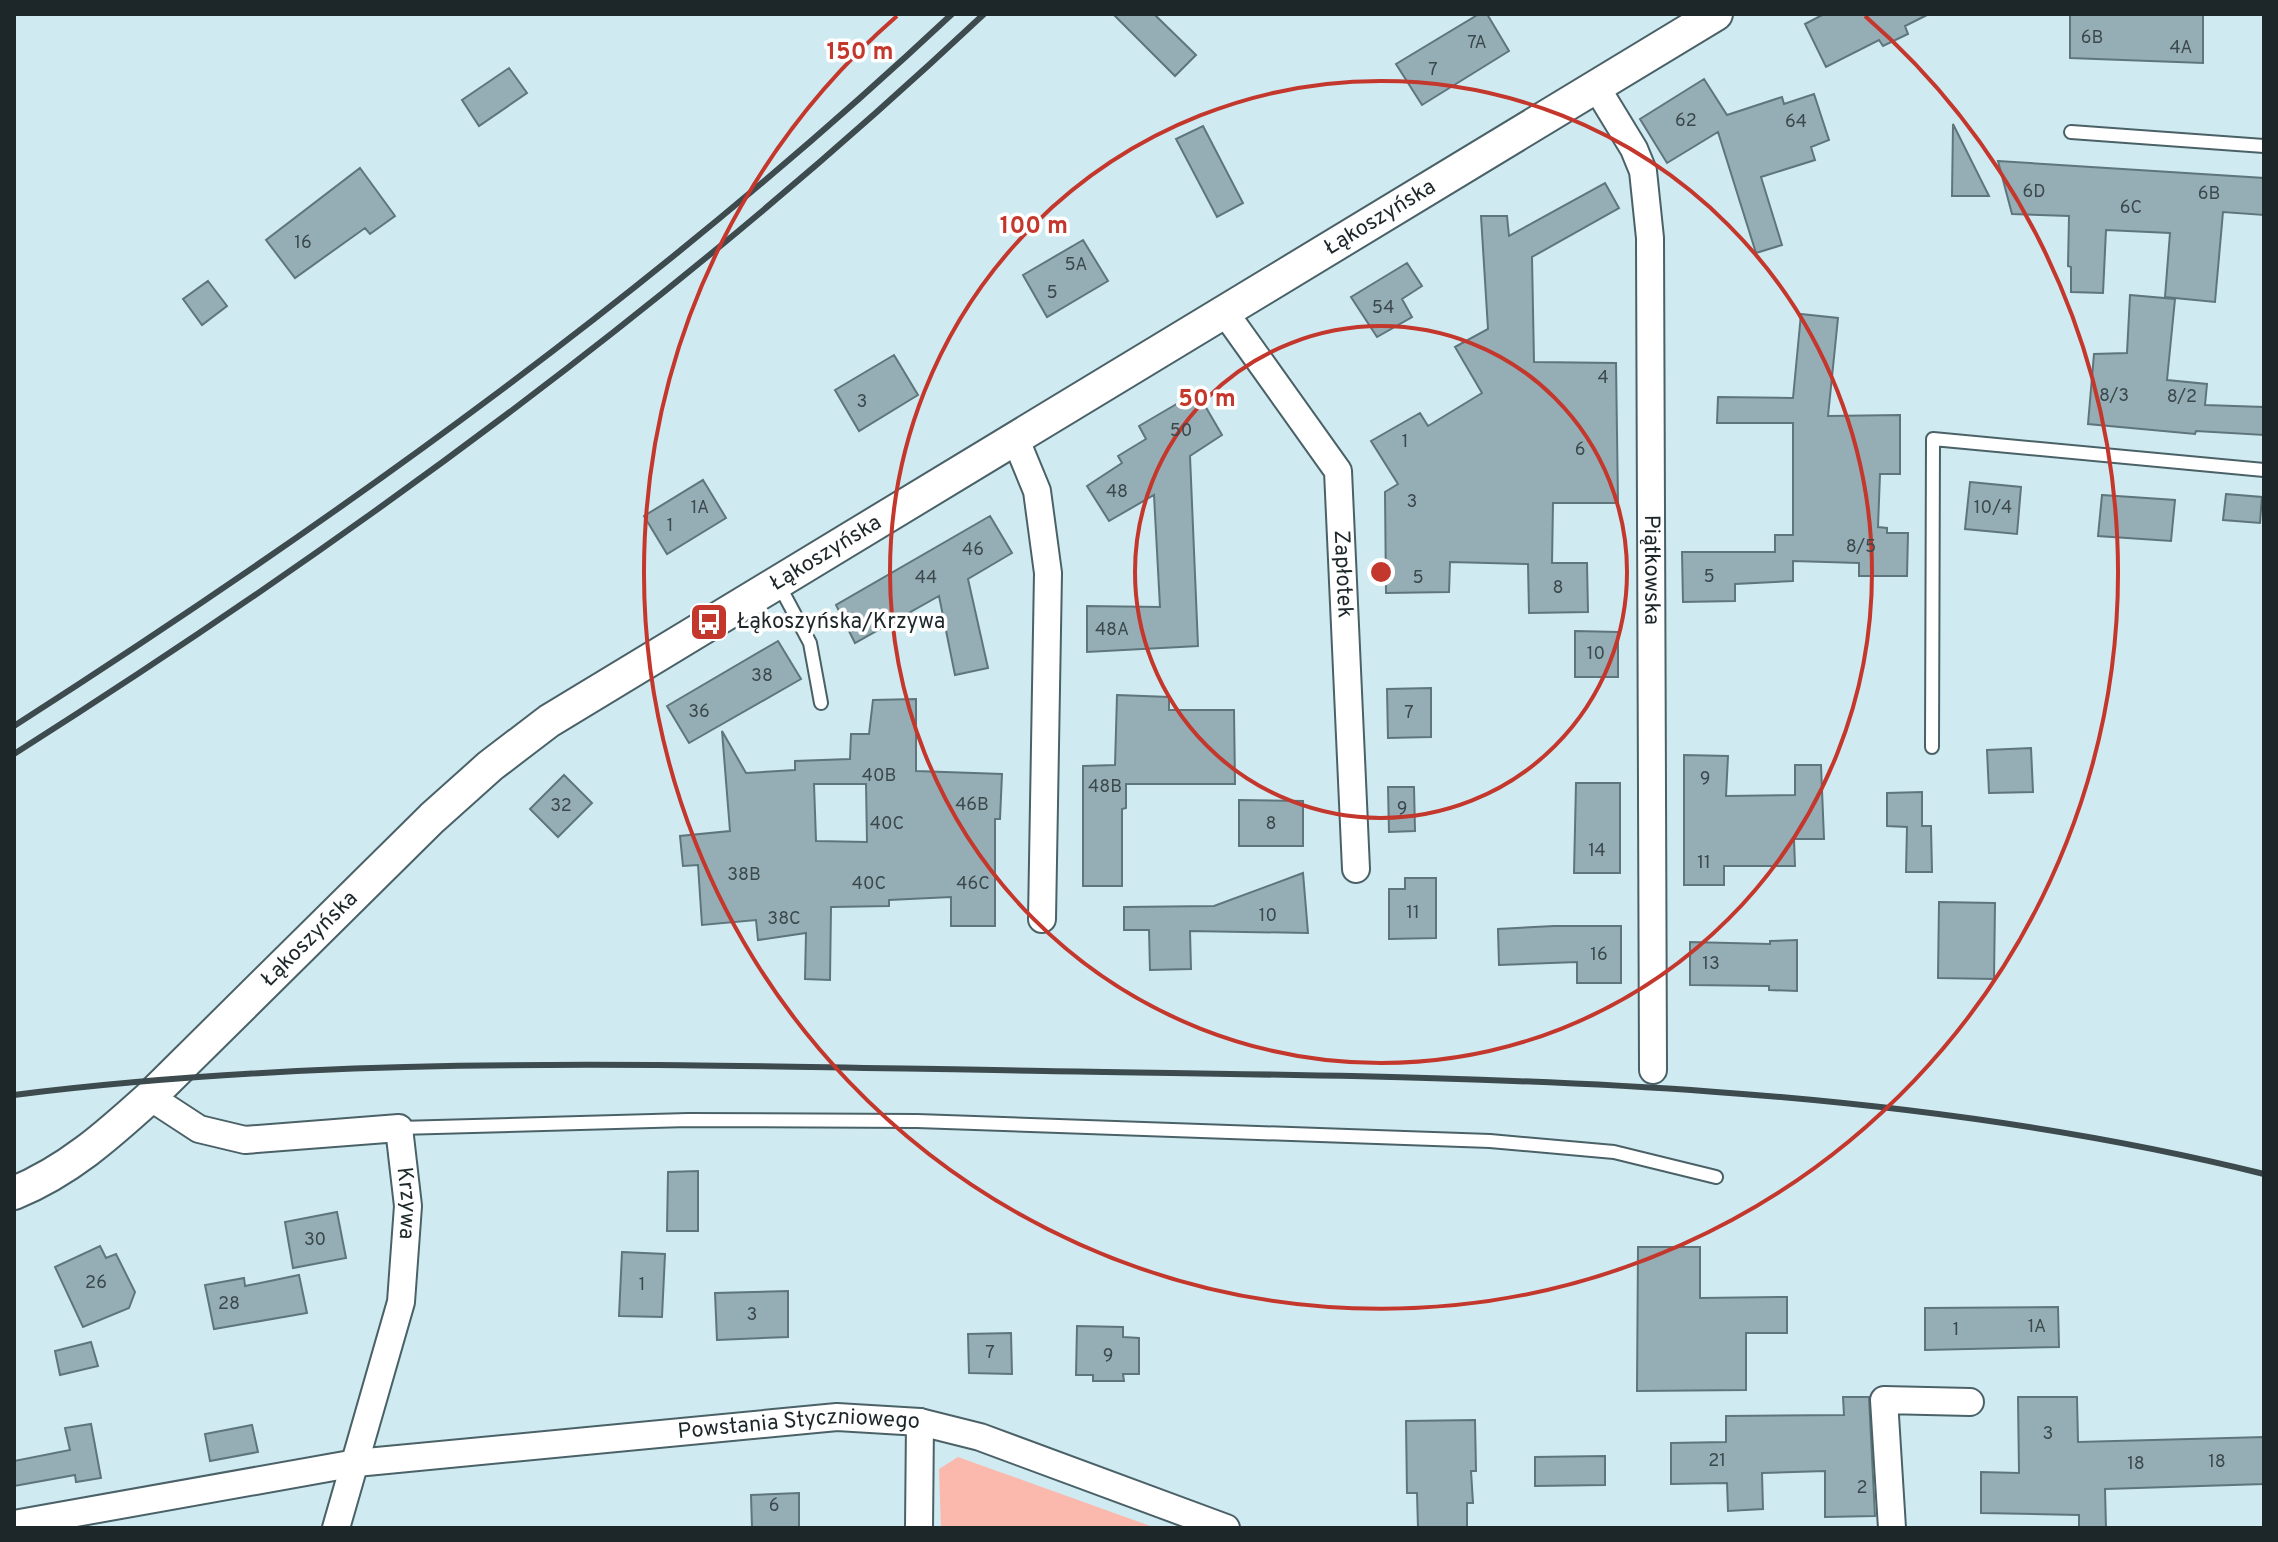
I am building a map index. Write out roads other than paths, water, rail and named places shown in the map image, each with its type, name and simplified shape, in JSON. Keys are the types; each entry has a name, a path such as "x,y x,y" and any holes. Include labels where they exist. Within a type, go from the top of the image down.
{"street":[{"name":"Łąkoszyńska","path":"14,1193 81,1158 150,1097 420,829 490,766 549,721 1226,314 1595,85 1716,14"},
{"name":"Piątkowska","path":"1595,85 1634,149 1643,171 1650,238 1653,1070"},
{"name":"Zapłotek","path":"1226,314 1338,471 1356,869"},
{"path":"1016,440 1037,491 1048,573 1042,919"},
{"path":"150,1097 199,1129 245,1140 399,1128"},
{"name":"Krzywa","path":"336,1528 401,1302 408,1206 399,1128"},
{"path":"1892,1528 1884,1400 1970,1402"},
{"name":"Powstania Styczniowego","path":"14,1524 356,1463 837,1417 920,1422 980,1437 1226,1528"},
{"path":"919,1528 920,1422"}],"lane":[{"path":"2071,132 2264,146"},
{"path":"1932,747 1933,439 2264,470"},
{"path":"778,582 810,643 821,703"},
{"path":"399,1128 688,1120 917,1121 1475,1140 1614,1152 1716,1177"}],"railway":[{"path":"14,726 260,563 500,391 731,209 952,14"},
{"path":"14,754 269,585 517,407 755,217 984,14"},
{"path":"14,1095 142,1081 271,1072 529,1065 1352,1076 1505,1081 1658,1088 1811,1100 1963,1117 2114,1141 2264,1174"}],"place":[{"name":"Łąkoszyńska/Krzywa","path":"709,622"}]}
